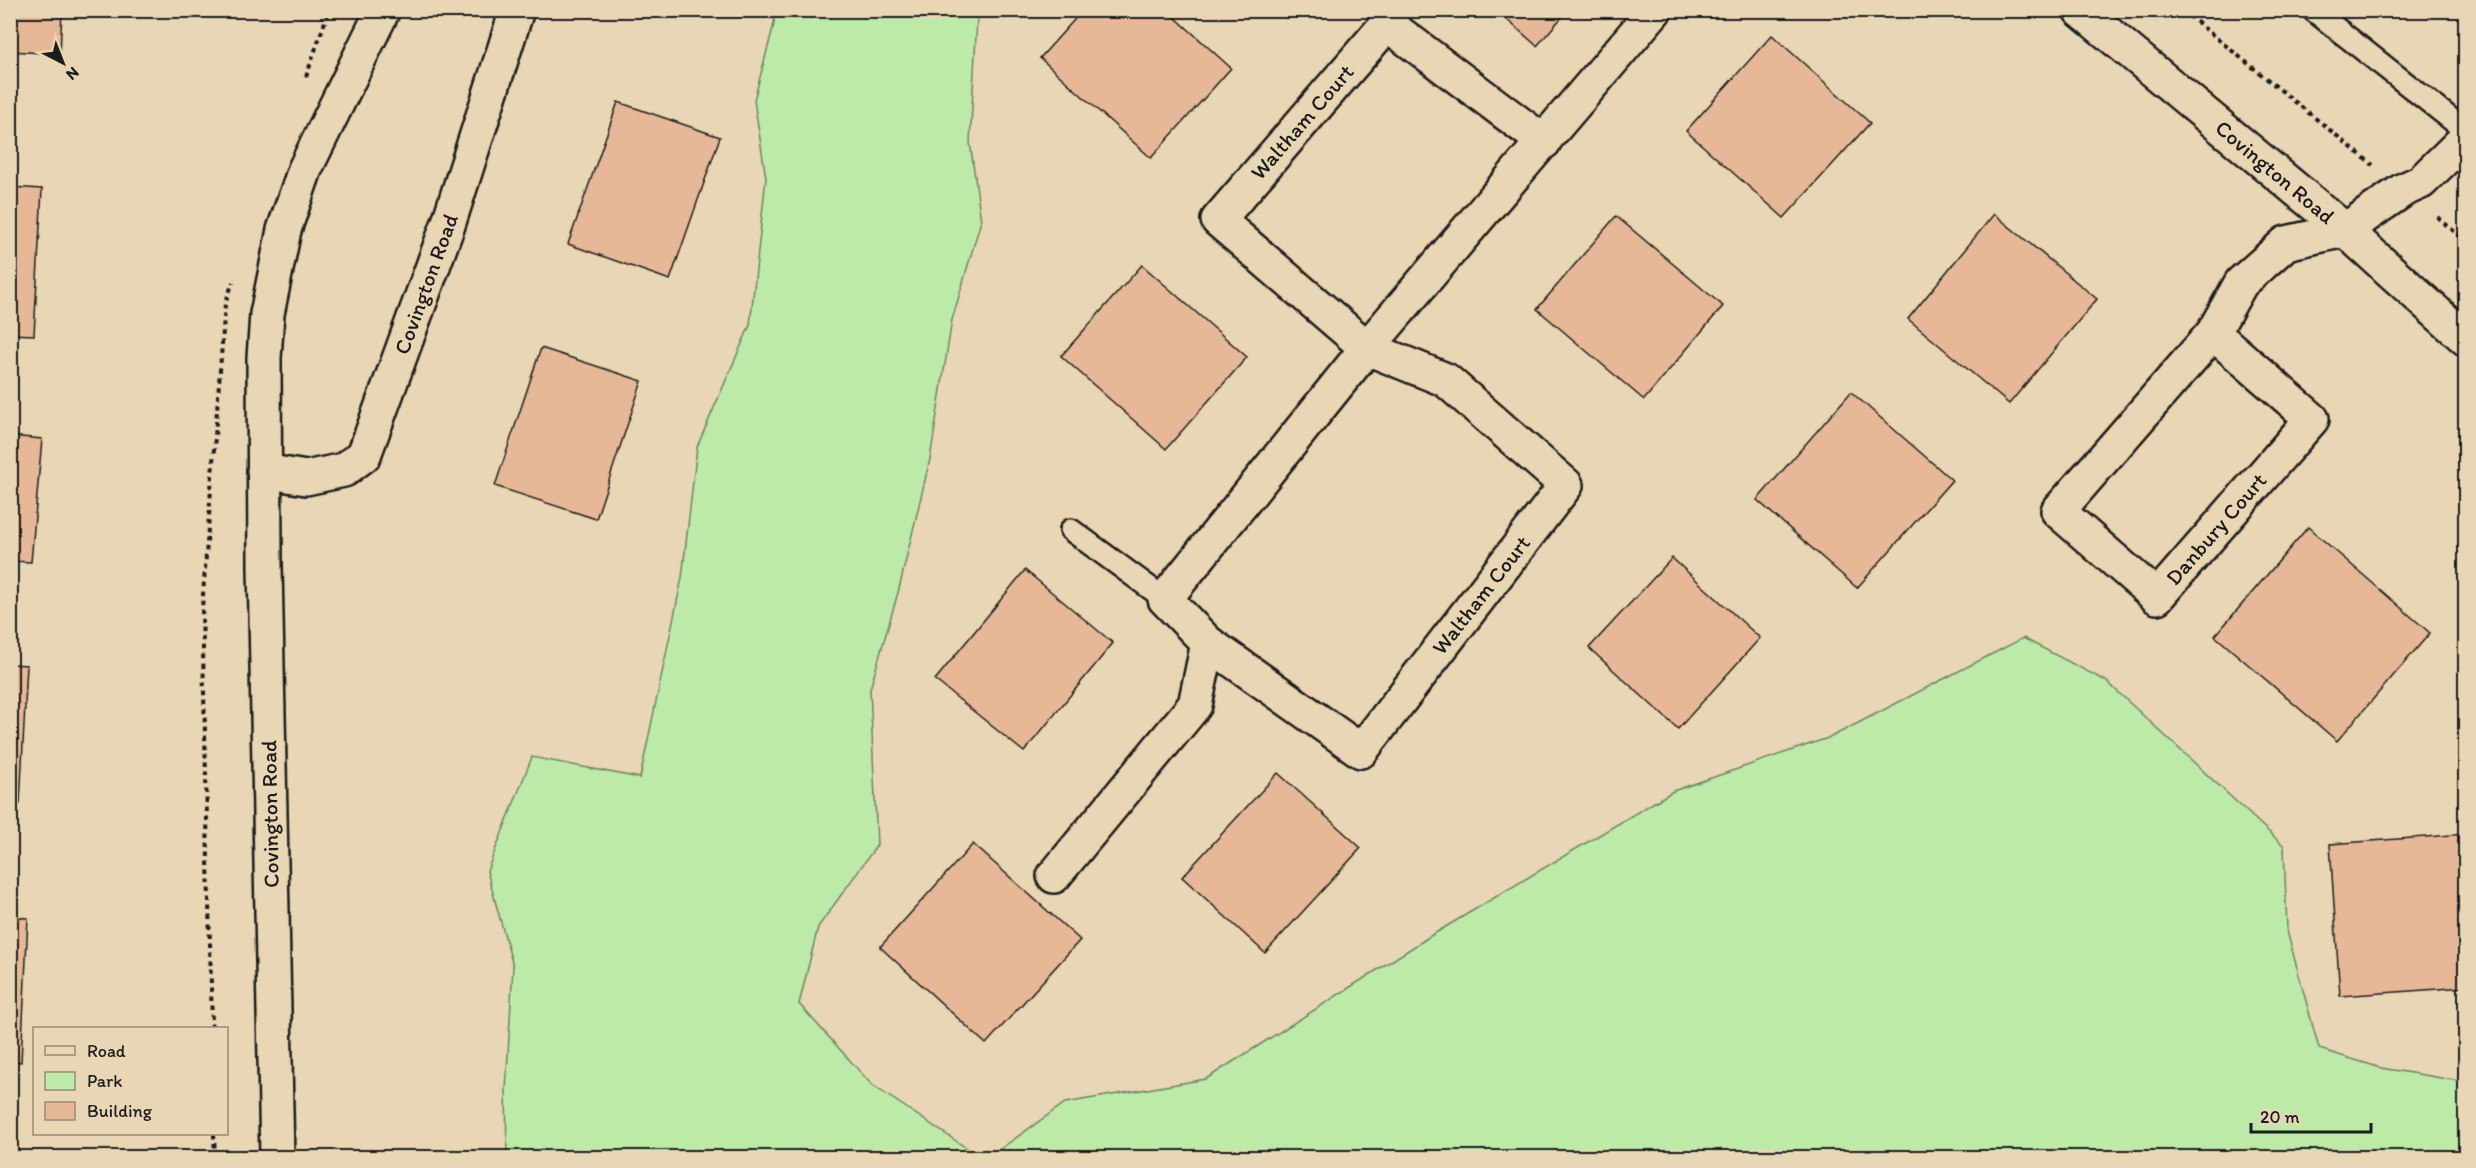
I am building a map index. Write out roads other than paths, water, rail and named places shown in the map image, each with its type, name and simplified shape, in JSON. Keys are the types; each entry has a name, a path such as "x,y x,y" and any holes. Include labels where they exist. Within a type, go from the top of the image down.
{"street":[{"name":"Covington Road","path":"277,1158 264,471 264,358 267,314 284,230 305,169 383,10"},
{"name":"Covington Road","path":"264,471 306,478 344,470 364,455 448,225 517,10"},
{"path":"1165,599 1367,348 1654,10"},
{"name":"Covington Road","path":"2080,10 2345,230 2466,339"},
{"name":"Waltham Court","path":"1165,599 1208,643 1361,751 1566,485 1446,380 1367,348 1218,220 1387,24 1544,141"},
{"path":"2345,230 2403,190 2421,182 2464,140"},
{"name":"Danbury Court","path":"2213,333 2312,419 2157,597 2058,511 2213,333 2241,284 2286,243 2345,230"},
{"path":"1054,876 1195,705 1208,643"}],"lane":[{"path":"2313,10 2464,140"},
{"path":"1071,530 1165,599"}]}
